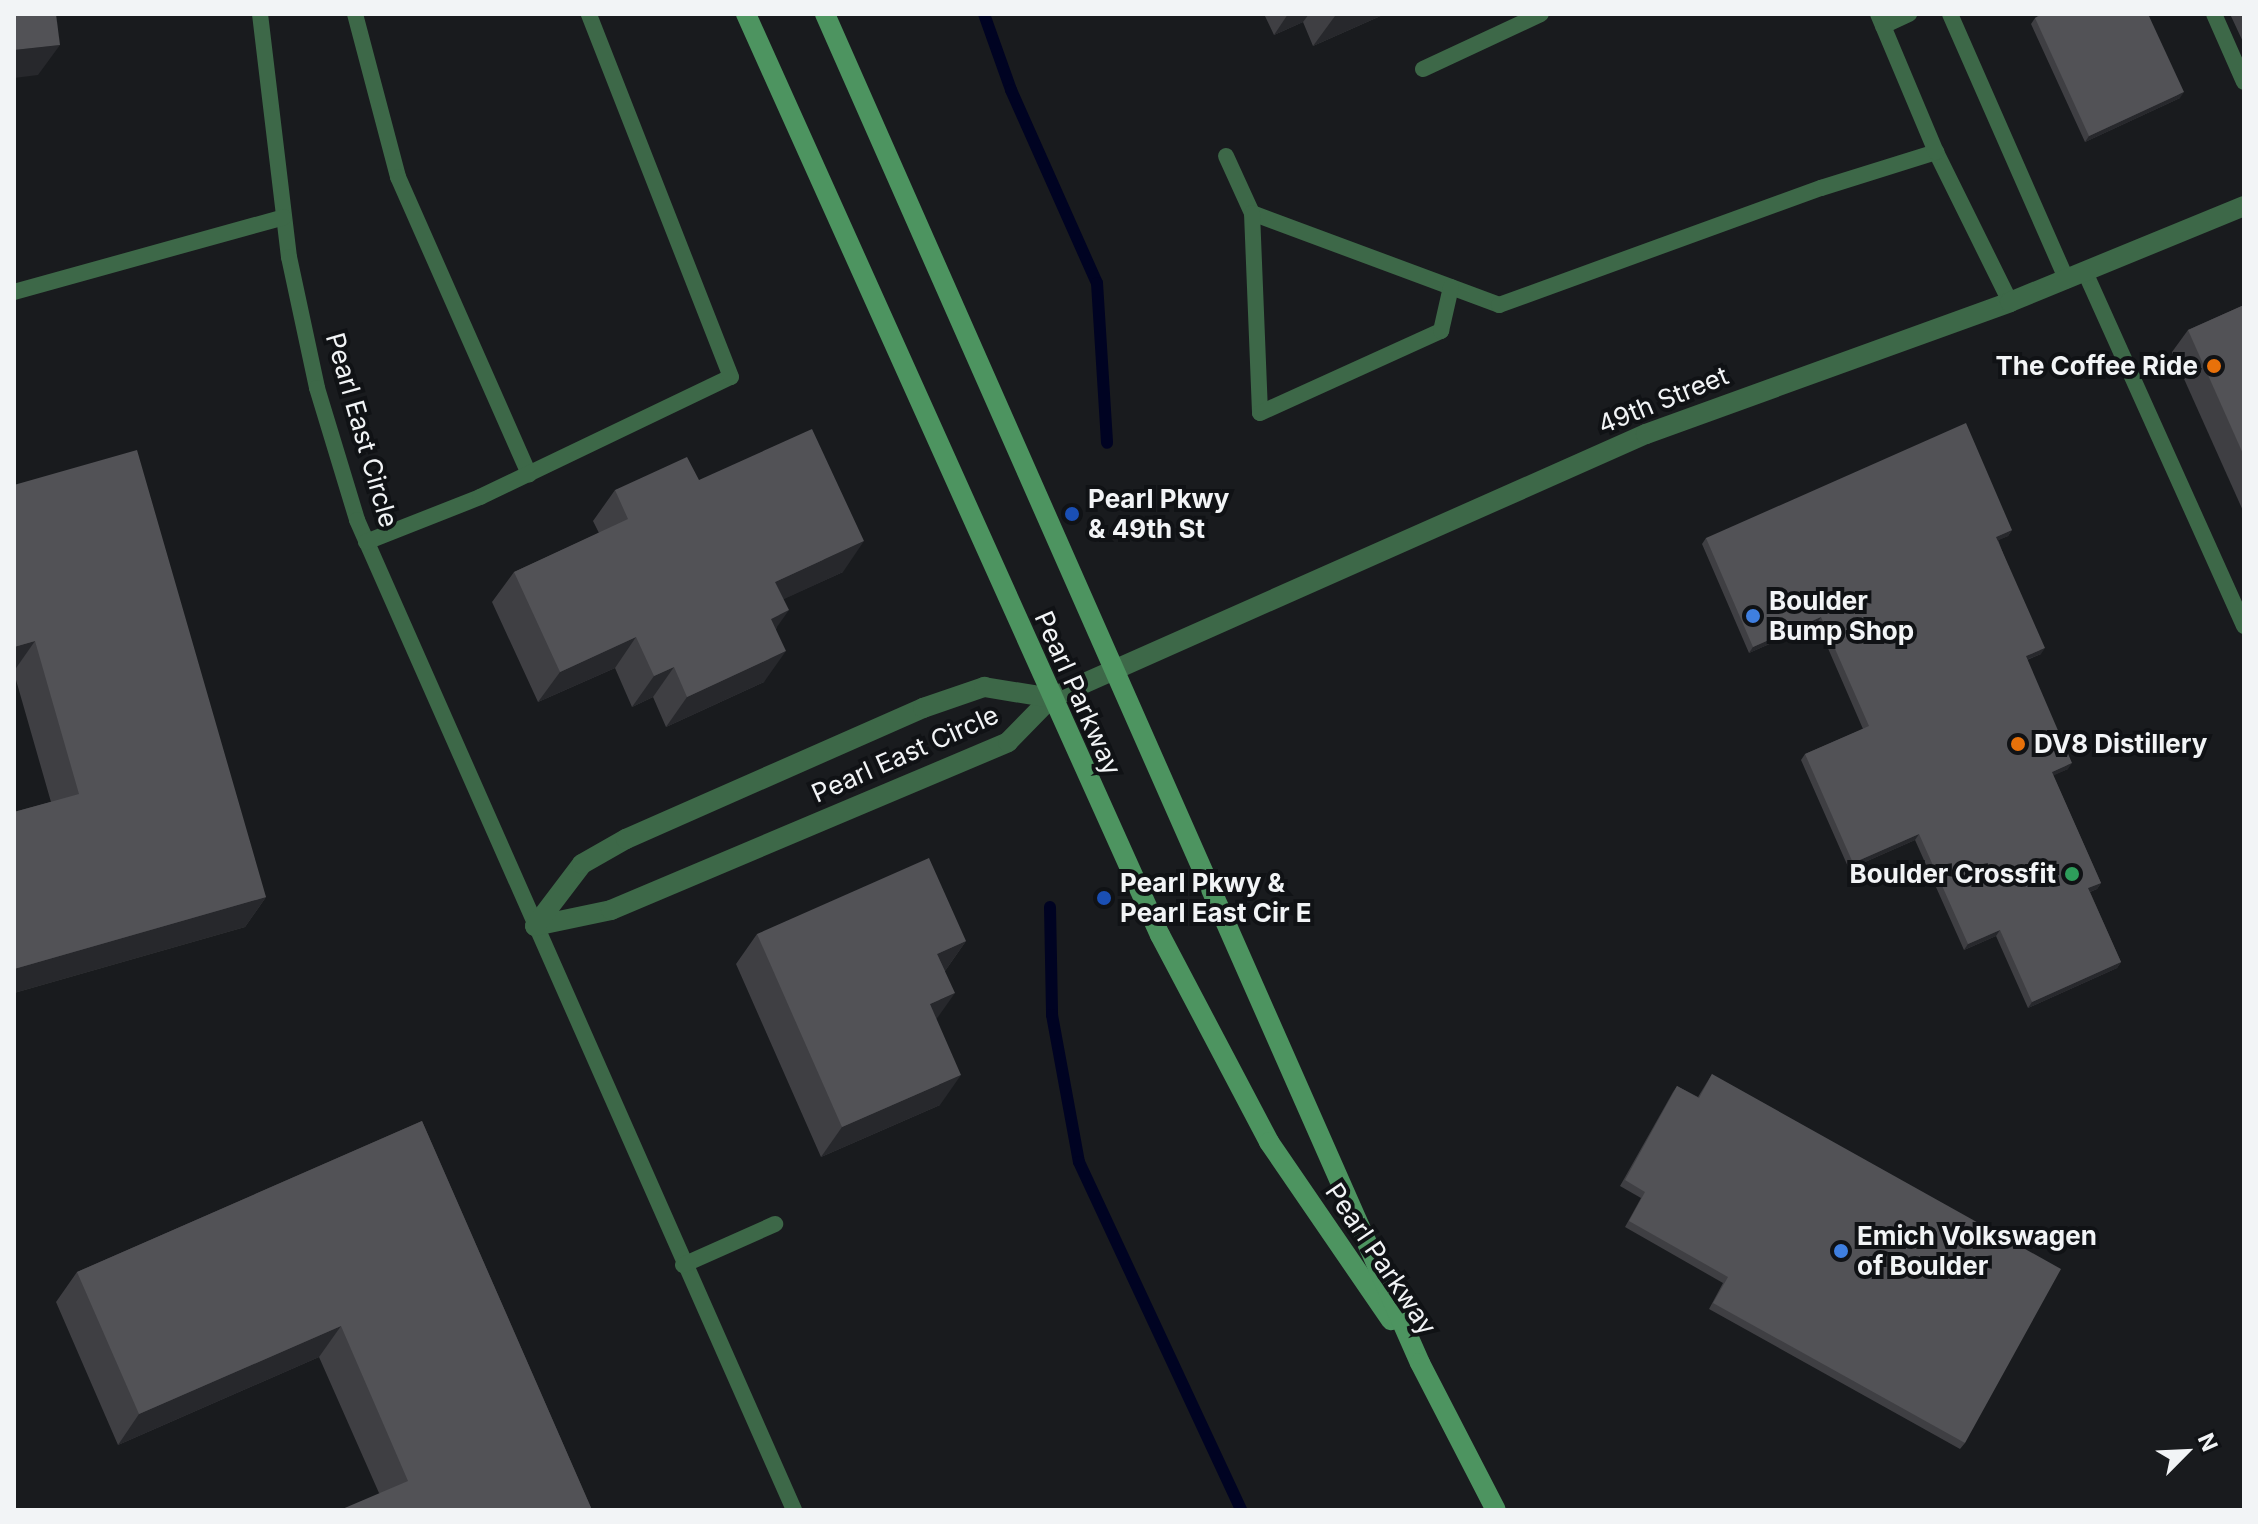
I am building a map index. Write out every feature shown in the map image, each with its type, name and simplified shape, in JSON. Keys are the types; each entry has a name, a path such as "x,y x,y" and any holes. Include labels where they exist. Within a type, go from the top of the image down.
{"main road":[{"name":"Pearl Parkway","path":"746,14 1133,880 1237,1086 1420,1363"},
{"name":"Pearl Parkway","path":"825,14 1420,1363 1496,1510"}],"street":[{"name":"49th Street","path":"1051,698 1646,434 2010,302 2244,206"},
{"name":"Pearl East Circle","path":"535,926 582,864 654,826 923,708 984,687 1051,698"},
{"name":"Pearl East Circle","path":"535,926 611,910 1008,742 1051,698"}],"lane":[{"name":"Pearl East Circle","path":"260,14 284,217 317,388 366,542 683,1265 794,1510"},
{"path":"355,14 398,177 529,474"},
{"path":"366,542 529,474 731,377 589,14"},
{"path":"1423,69 1541,14"},
{"path":"1909,14 1880,20 1936,152 2010,302"},
{"path":"1950,14 2244,626"},
{"path":"2214,14 2244,82"},
{"path":"1252,213 1499,305 1821,188 1936,152"},
{"path":"1226,156 1252,213 1260,413 1441,331 1451,287"},
{"path":"14,292 284,217"},
{"path":"683,1265 775,1224"}],"building":[{"path":"14,14 56,14 60,45 14,50"},
{"path":"2043,14 2148,14 2184,92 2089,136 2035,18"},
{"path":"2244,305 2244,456 2188,330"},
{"path":"1966,423 2012,530 1996,537 2045,648 2026,656 2072,763 2052,772 2101,883 2088,888 2121,962 2032,1002 2000,930 1968,944 1919,834 1853,863 1805,754 1869,726 1821,617 1753,647 1706,538"},
{"path":"812,429 864,541 775,582 789,610 771,619 786,651 687,697 674,667 654,676 636,637 560,672 514,572 628,519 615,490 687,457 699,480"},
{"path":"137,450 266,897 14,969 14,812 79,794 35,641 14,647 14,485"},
{"path":"929,858 966,941 937,954 955,993 930,1004 961,1075 842,1127 757,934"},
{"name":"Emich Volkswagen of Boulder","path":"1712,1074 2061,1269 1965,1443 1713,1303 1728,1277 1629,1221 1645,1192 1625,1180 1677,1086 1699,1098"},
{"path":"422,1121 592,1510 340,1510 408,1481 341,1326 139,1414 77,1272"}],"waterway":[{"path":"984,14 1011,90 1097,283 1107,443"},
{"path":"1050,907 1052,1015 1079,1162 1241,1510"}],"place":[{"name":"The Coffee Ride","path":"2214,366"},
{"name":"Pearl Pkwy & 49th St","path":"1072,514"},
{"name":"Boulder Bump Shop","path":"1753,616"},
{"name":"DV8 Distillery","path":"2018,744"},
{"name":"Boulder Crossfit","path":"2072,874"},
{"name":"Pearl Pkwy & Pearl East Cir E","path":"1104,898"},
{"name":"Emich Volkswagen of Boulder","path":"1841,1251"}]}
